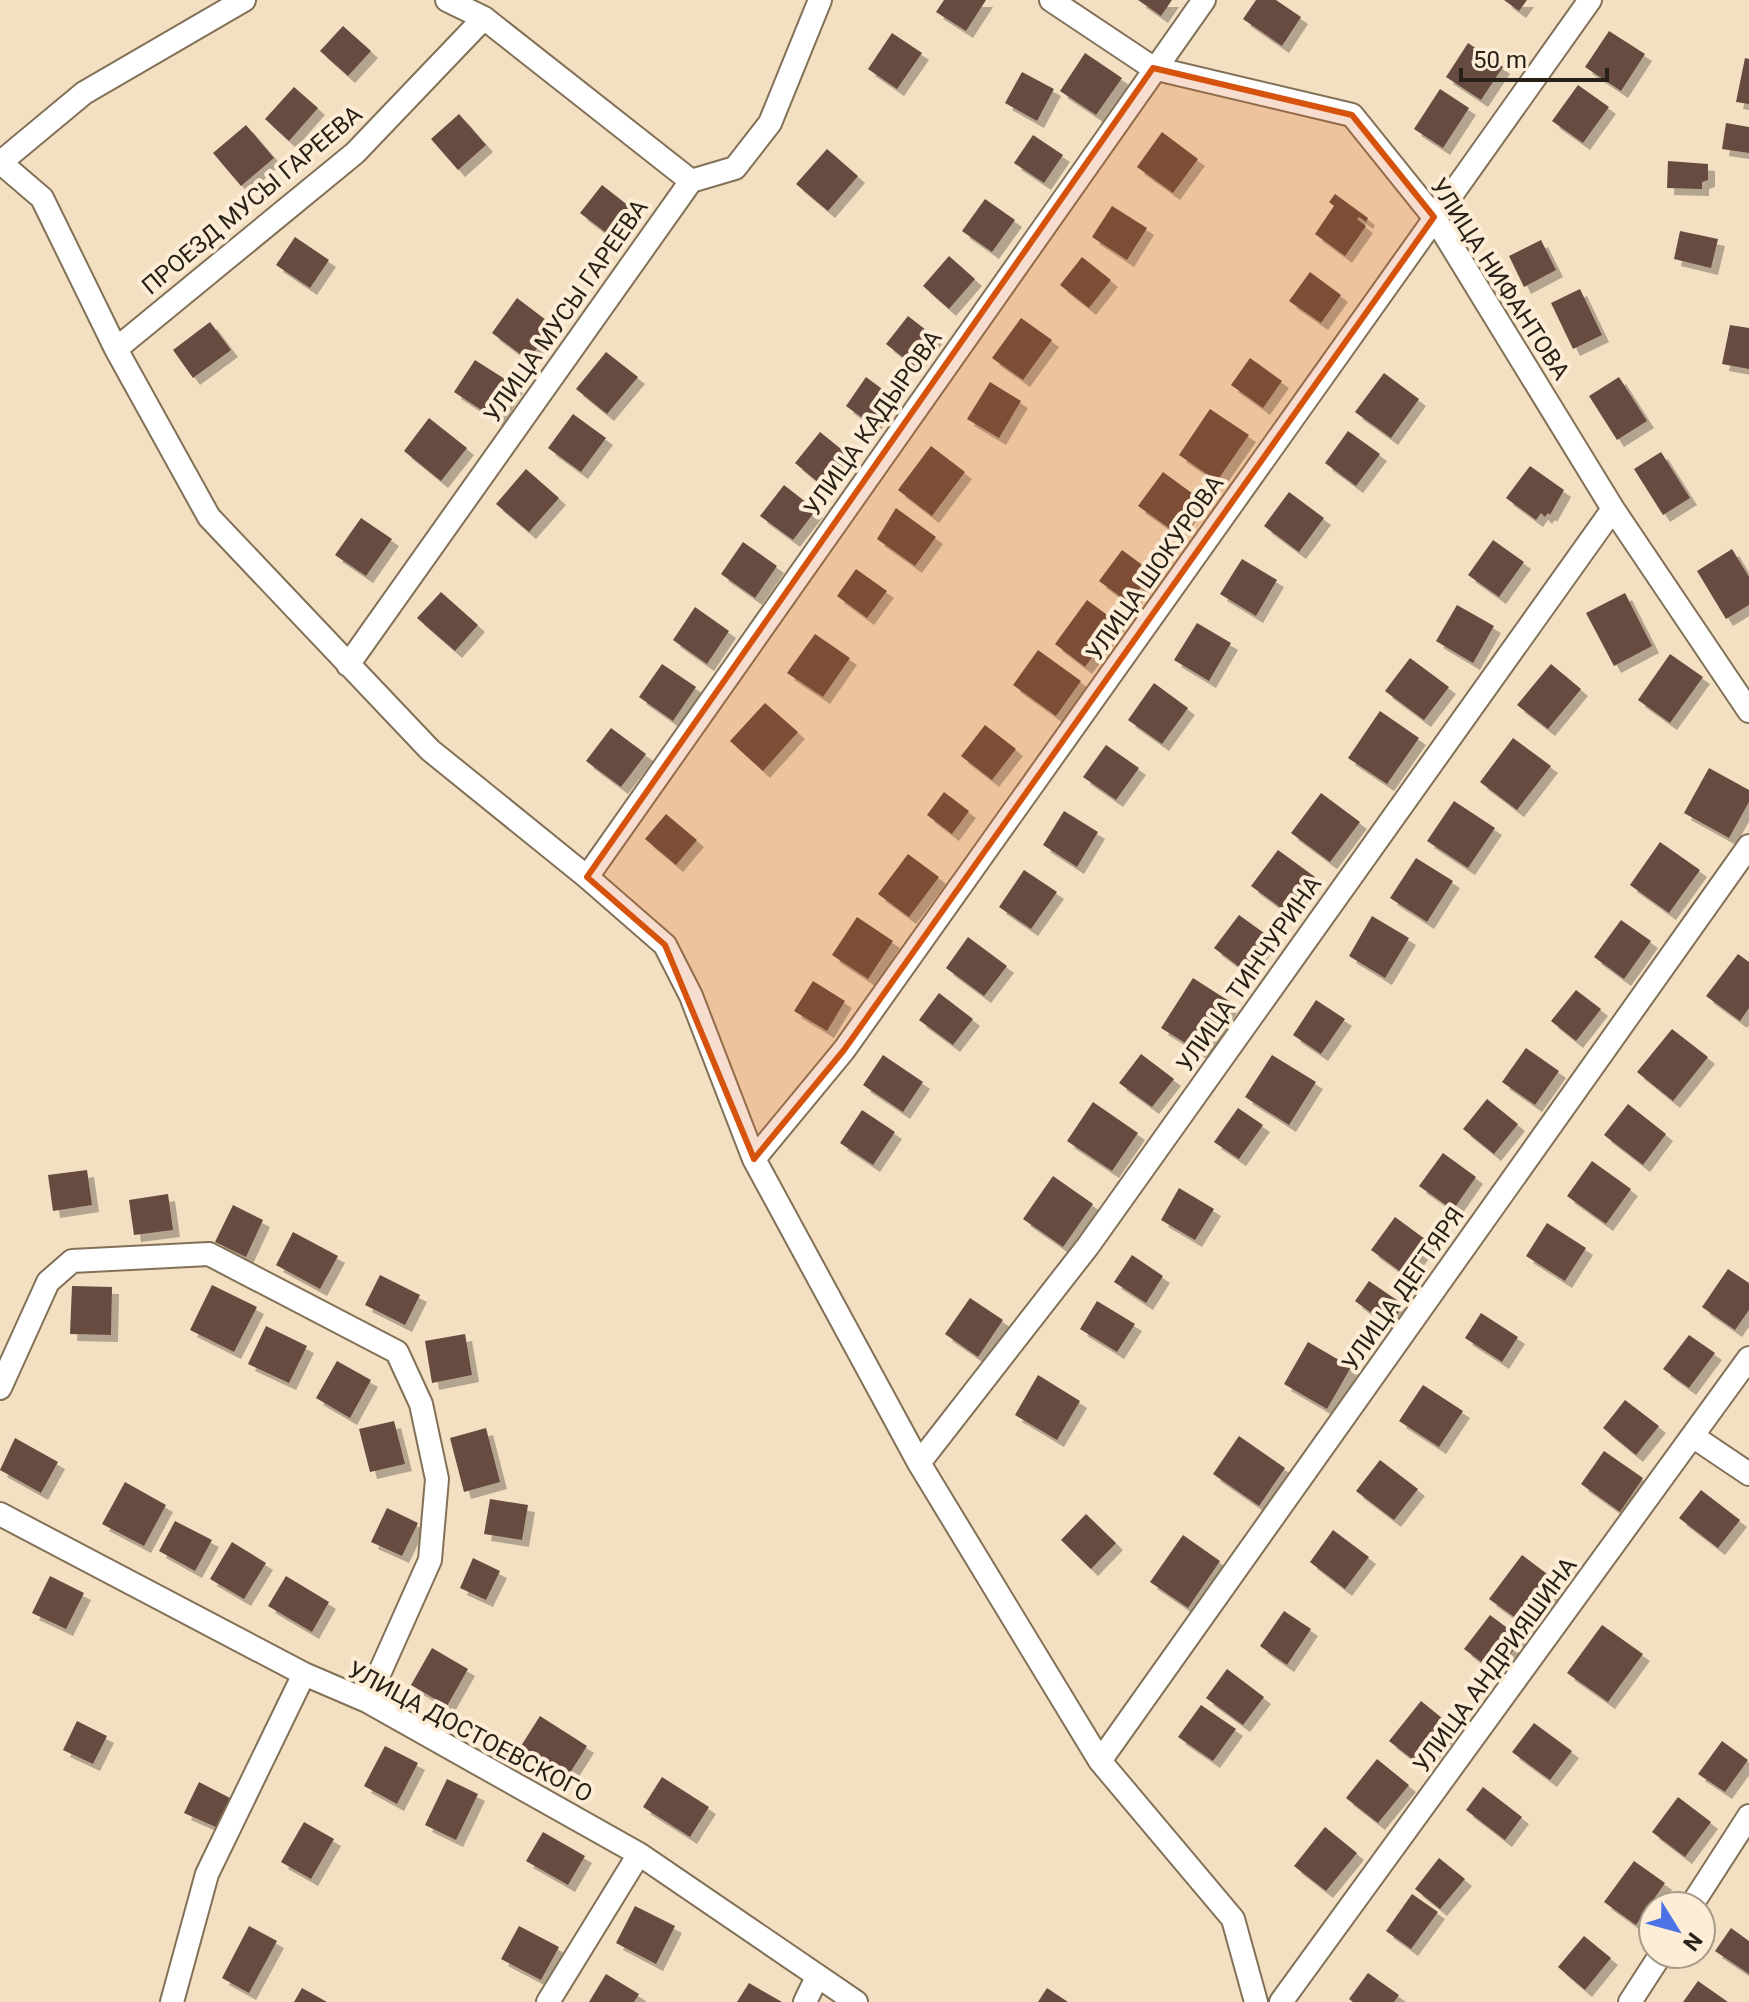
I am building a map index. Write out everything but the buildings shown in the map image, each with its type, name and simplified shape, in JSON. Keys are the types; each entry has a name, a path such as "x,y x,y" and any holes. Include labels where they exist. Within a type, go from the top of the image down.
{"street":[{"path":"244,0 84,93 0,162 42,198 116,349 209,517 430,750 587,877 665,945 691,996 754,1159 919,1463 1100,1761 1233,1919 1256,2002"},
{"path":"447,0 484,18 691,181 735,168 770,123 820,0"},
{"name":"УЛИЦА НИФАНТОВА","path":"1051,0 1153,68 1352,115 1434,217 1613,509 1749,711"},
{"name":"УЛИЦА КАДЫРОВА","path":"587,877 1153,68 1204,0"},
{"name":"УЛИЦА ШОКУРОВА","path":"754,1159 844,1050 1590,0"},
{"name":"ПРОЕЗД МУСЫ ГАРЕЕВА","path":"116,349 355,153 484,18"},
{"name":"УЛИЦА МУСЫ ГАРЕЕВА","path":"348,665 691,181"},
{"name":"УЛИЦА ТИНЧУРИНА","path":"919,1463 1088,1246 1613,509"},
{"name":"УЛИЦА ДЕГТЯРЯ","path":"1100,1761 1749,846"},
{"path":"0,1388 48,1282 72,1261 209,1254 397,1352 421,1404 437,1479 430,1560 367,1701"},
{"name":"УЛИЦА АНДРИЯШИНА","path":"1281,2002 1749,1358"},
{"path":"1694,1437 1749,1474"},
{"name":"УЛИЦА ДОСТОЕВСКОГО","path":"0,1514 304,1674 367,1701 639,1854 856,2002"},
{"path":"172,2002 207,1874 304,1674"},
{"path":"1701,1890 1749,1816"},
{"path":"548,2002 639,1854"},
{"path":"1630,2002 1651,1970"},
{"path":"805,2002 817,1977"}],"highlighted area":[{"path":"1153,68 1352,115 1434,217 844,1050 754,1159 665,945 587,877"}]}
